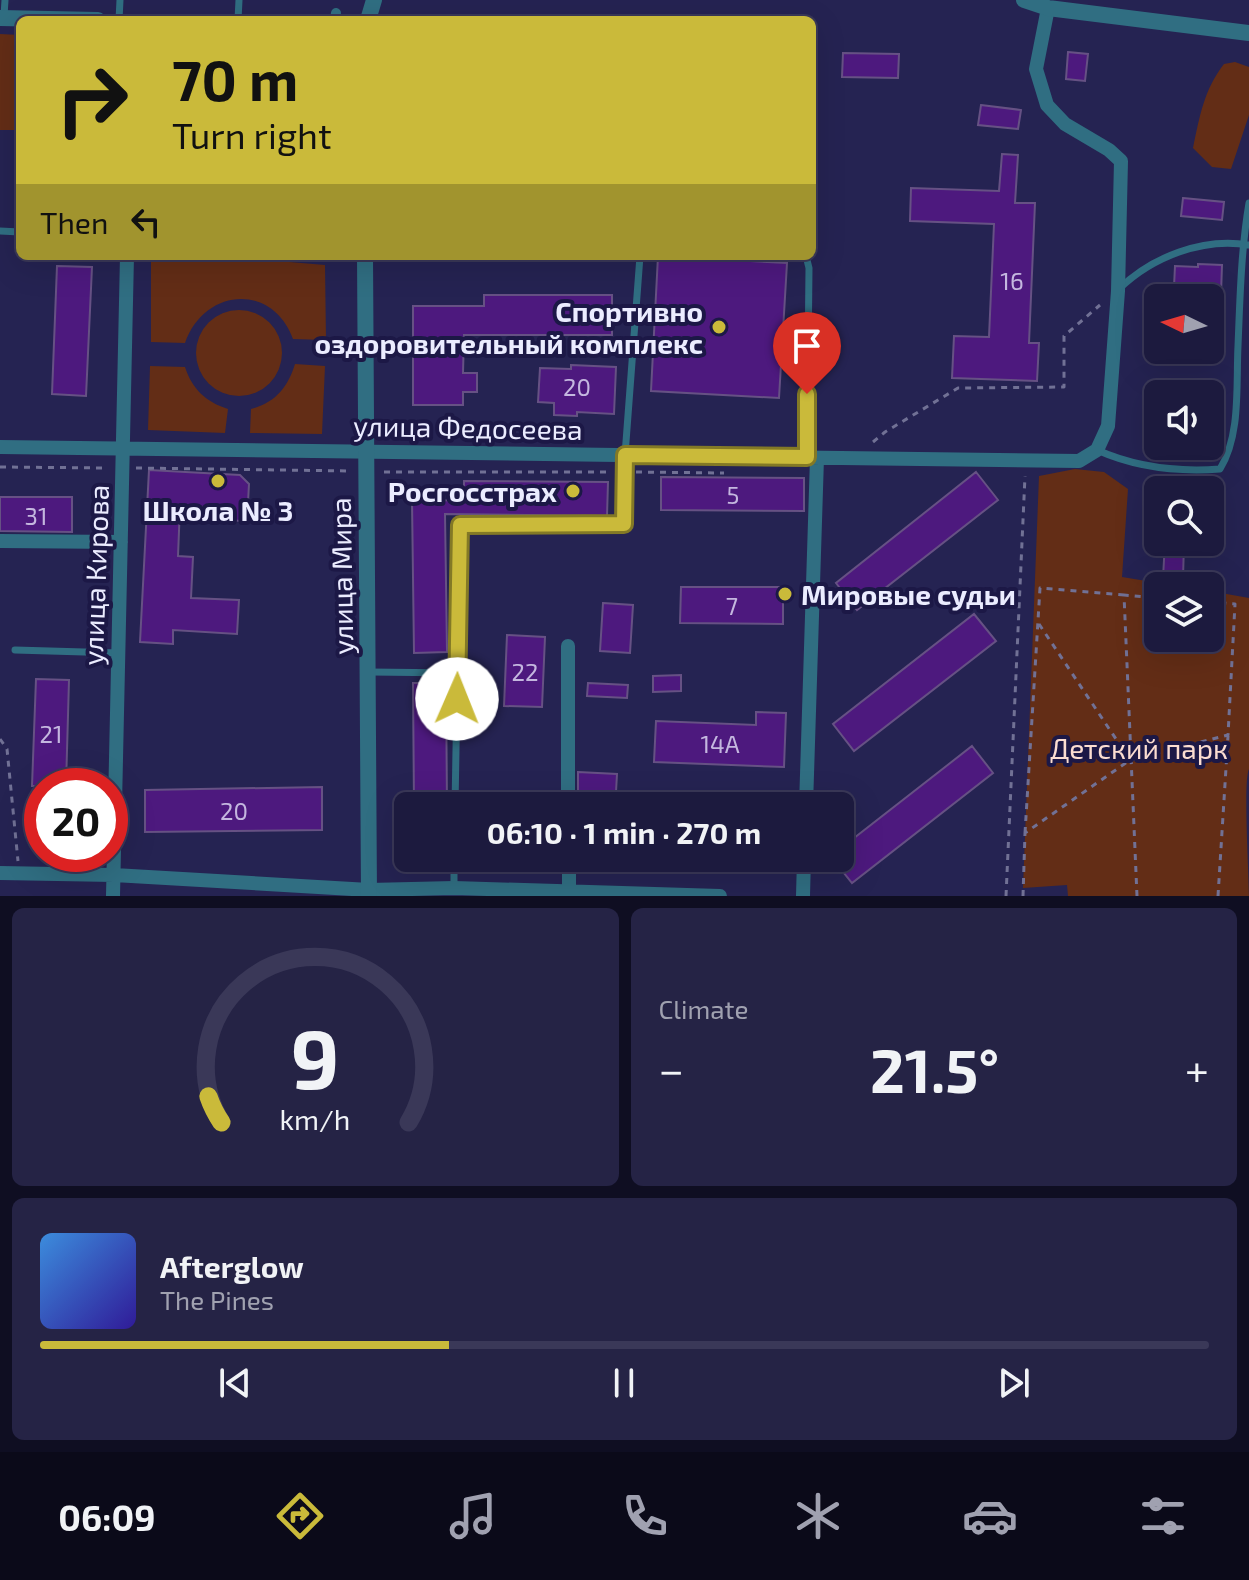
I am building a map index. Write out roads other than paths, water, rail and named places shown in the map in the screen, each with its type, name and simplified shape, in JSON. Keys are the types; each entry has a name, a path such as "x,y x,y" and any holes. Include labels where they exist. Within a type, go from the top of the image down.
{"street":[{"path":"1024,0 1048,8 1249,33"},
{"path":"1048,8 1036,69 1047,105 1065,124 1109,150 1121,161 1118,291 1108,426 1097,450"},
{"name":"улица Кирова","path":"113,896 127,260"},
{"name":"улица Мира","path":"365,260 369,893"},
{"name":"улица Федосеева","path":"0,447 1079,461 1097,450"},
{"path":"806,792 812,457"},
{"path":"0,541 121,542"},
{"path":"568,646 568,792"},
{"path":"569,872 569,890"},
{"path":"803,896 804,872"},
{"path":"0,873 114,875 369,893 454,888 720,896"}],"lane":[{"path":"2,18 5,0"},
{"path":"1097,450 1121,461 1148,465 1220,469 1226,460 1235,419 1249,203"},
{"path":"1118,291 1139,270 1163,258 1205,245 1246,244"},
{"path":"455,792 460,525 624,524 625,455 640,260"},
{"path":"807,260 812,457"},
{"path":"15,650 119,653"},
{"path":"368,672 458,673"},
{"path":"454,872 454,888"}],"place":[{"name":"Спортивно оздоровительный комплекс","path":"719,327"},
{"name":"Школа № 3","path":"218,481"},
{"name":"Росгосстрах","path":"573,491"},
{"name":"Мировые судьи","path":"785,594"}],"park label":[{"name":"Детский парк","path":"1139,748"}]}
